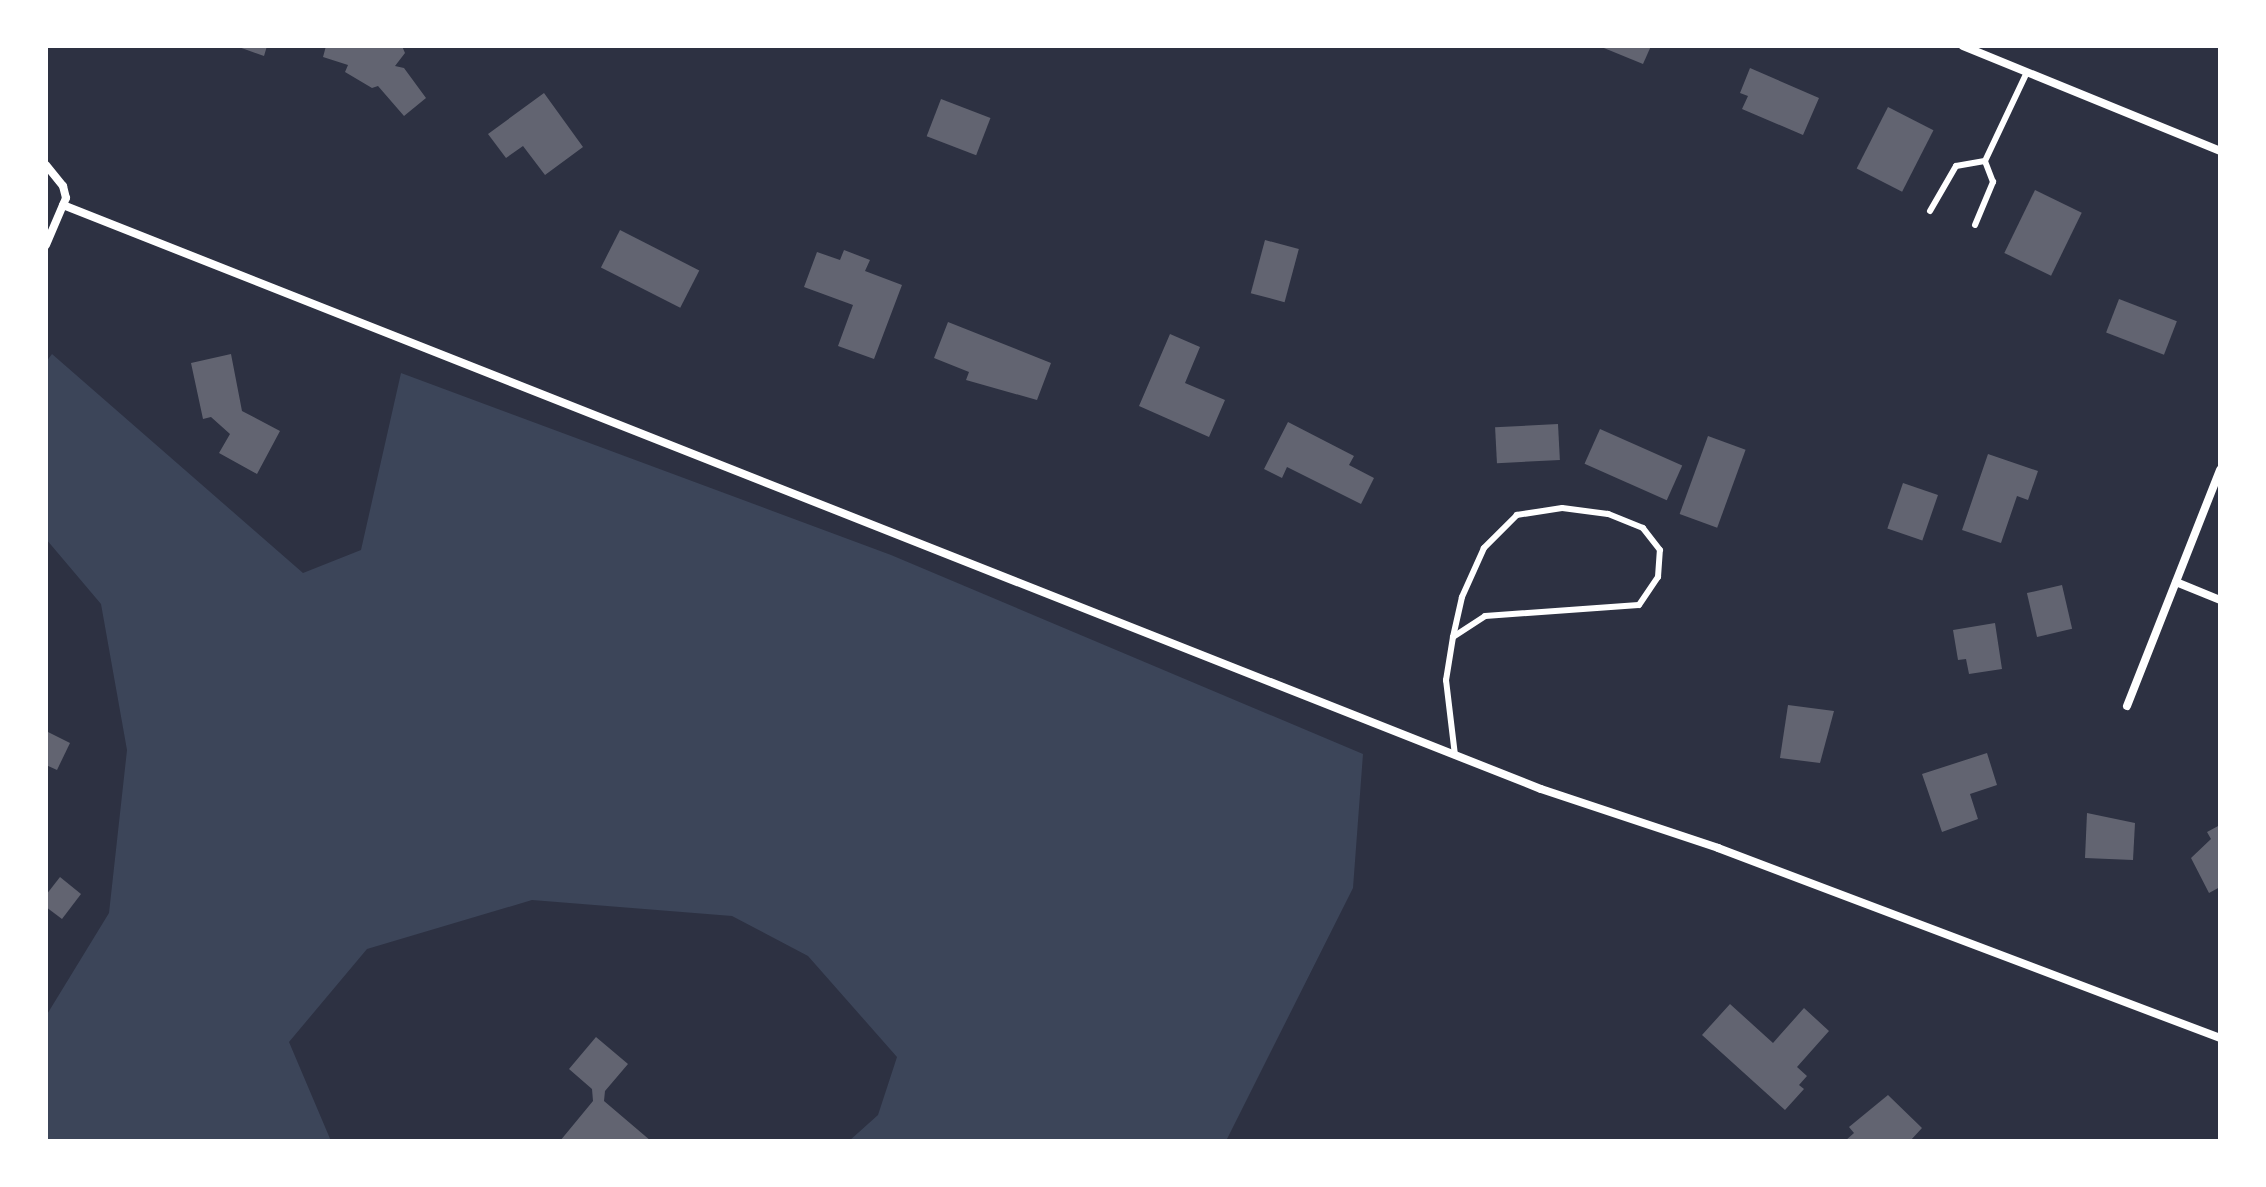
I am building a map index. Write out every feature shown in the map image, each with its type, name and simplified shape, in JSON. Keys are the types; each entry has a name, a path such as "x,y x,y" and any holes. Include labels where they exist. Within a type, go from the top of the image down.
{"street":[{"path":"1963,46 2220,151"},
{"path":"46,165 63,186 63,205 46,245"},
{"path":"63,205 1455,755 1718,848 2220,1038"},
{"path":"2127,706 2220,470"},
{"path":"2176,582 2220,600"}],"lane":[{"path":"1975,225 1993,182 1985,161 2027,72"},
{"path":"1930,211 1956,166 1985,161"},
{"path":"1453,637 1485,616 1639,605 1658,577 1660,550 1643,528 1608,514 1562,508 1517,515 1484,548 1462,597 1453,637 1446,680 1455,755"}],"shaded area":[{"path":"52,354 303,573 361,550 401,373 891,555 1363,754 1353,888 1226,1141 849,1141 878,1115 897,1057 808,956 732,916 532,900 367,949 289,1042 331,1141 46,1141 46,1016 109,913 127,750 101,604 46,539 46,362"}],"building":[{"path":"236,46 267,46 264,56"},
{"path":"326,46 402,46 405,53 395,66 404,68 426,98 404,116 378,86 372,88 345,72 348,65 323,57"},
{"path":"1599,46 1651,46 1643,64"},
{"path":"1750,68 1819,98 1803,135 1742,109 1748,96 1740,93"},
{"path":"544,93 583,147 545,175 523,146 506,158 488,134"},
{"path":"941,99 990,118 976,155 927,136"},
{"path":"1888,107 1933,130 1902,192 1857,168"},
{"path":"2035,190 2082,213 2051,276 2004,253"},
{"path":"620,230 699,270 680,308 601,267"},
{"path":"1265,240 1299,249 1285,302 1251,293"},
{"path":"844,250 870,260 865,271 902,285 874,359 838,346 853,305 804,287 817,252 840,260"},
{"path":"2119,299 2177,321 2164,355 2106,333"},
{"path":"948,322 1051,363 1037,400 966,380 969,372 934,358"},
{"path":"1170,334 1200,347 1185,383 1225,400 1209,437 1139,406"},
{"path":"231,354 242,411 280,431 257,474 219,453 230,434 211,417 203,419 191,363"},
{"path":"1288,422 1354,456 1349,465 1374,478 1361,504 1287,467 1282,478 1264,469"},
{"path":"1558,424 1560,460 1497,463 1495,427"},
{"path":"1600,429 1682,466 1667,500 1585,464"},
{"path":"1708,436 1746,450 1717,528 1680,514"},
{"path":"1988,454 2038,471 2028,500 2017,496 2001,543 1962,530"},
{"path":"1903,483 1938,495 1922,540 1887,528"},
{"path":"2062,585 2072,629 2037,637 2027,593"},
{"path":"1995,623 2002,669 1969,674 1966,659 1958,660 1953,630"},
{"path":"1788,705 1834,711 1820,763 1780,758"},
{"path":"46,731 70,743 57,770 46,765"},
{"path":"1987,753 1997,785 1970,794 1978,819 1942,832 1922,774"},
{"path":"2087,813 2135,823 2133,860 2085,858"},
{"path":"2220,825 2220,887 2209,893 2191,858 2211,839 2207,832"},
{"path":"60,877 81,894 62,919 46,907 46,895"},
{"path":"1730,1004 1773,1043 1804,1008 1829,1031 1797,1067 1807,1076 1799,1085 1804,1089 1785,1110 1702,1035"},
{"path":"596,1037 628,1064 605,1091 604,1101 651,1141 560,1141 593,1101 592,1089 569,1069"},
{"path":"1888,1095 1922,1128 1910,1141 1845,1141 1854,1133 1849,1127"}]}
